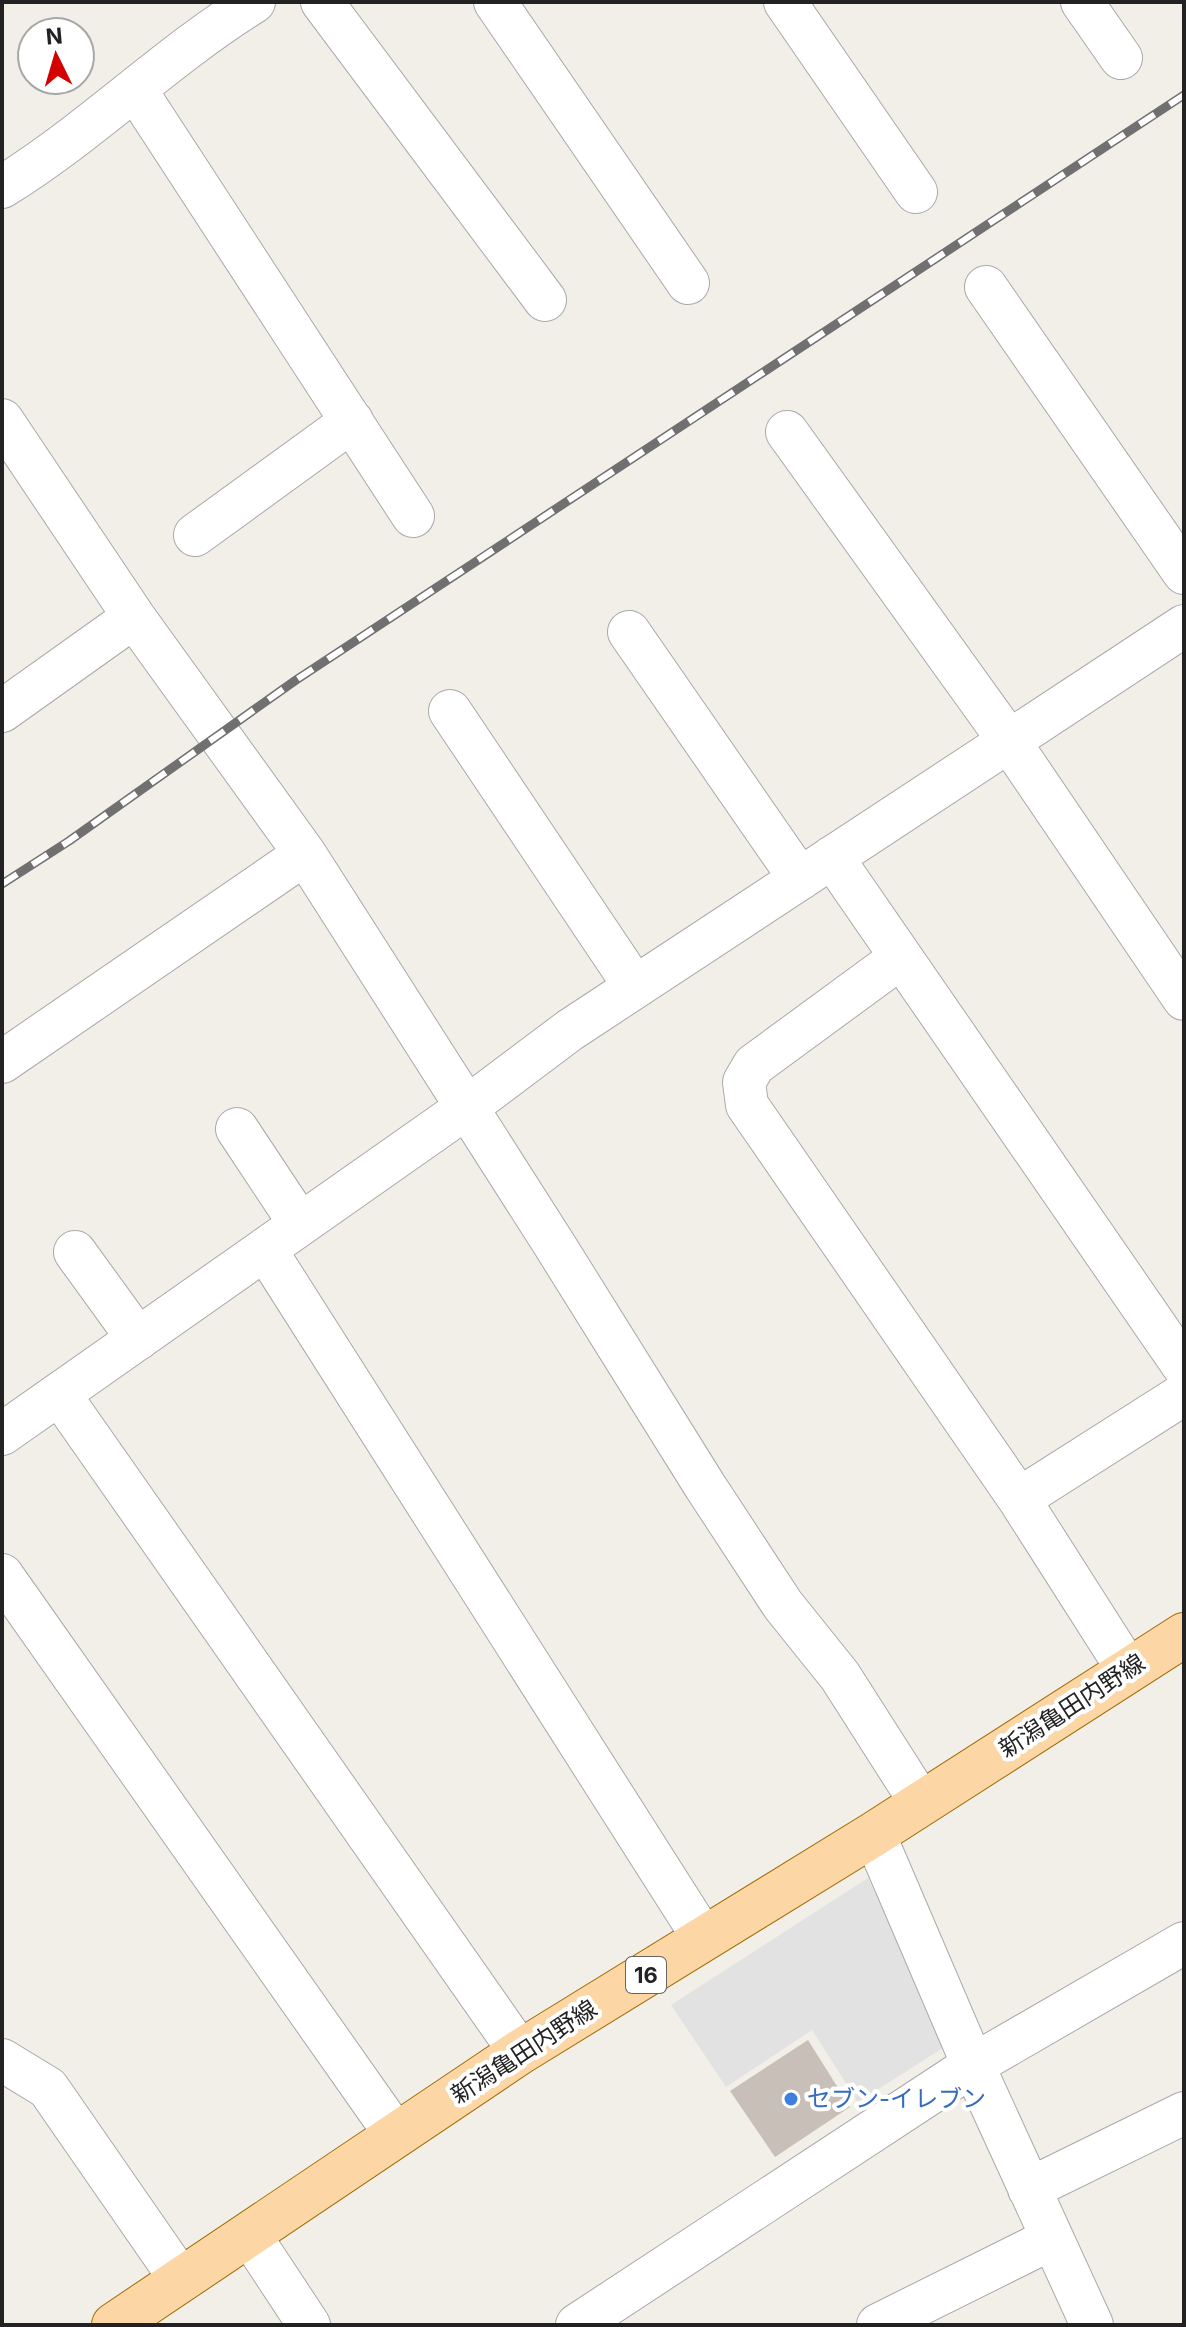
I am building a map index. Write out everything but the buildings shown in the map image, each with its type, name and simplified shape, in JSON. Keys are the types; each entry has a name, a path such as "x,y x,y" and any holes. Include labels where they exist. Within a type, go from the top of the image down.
{"main road":[{"name":"新潟亀田内野線","path":"114,2325 520,2052 874,1834 1184,1635"}],"street":[{"path":"322,2 545,300"},
{"path":"495,2 688,283"},
{"path":"785,2 916,192"},
{"path":"1082,2 1121,58"},
{"path":"2,187 41,163 245,4"},
{"path":"135,89 413,516"},
{"path":"986,287 1184,573"},
{"path":"195,535 352,421"},
{"path":"787,432 1009,741 1184,999"},
{"path":"5,433 305,854 714,1499 783,1605 840,1676 921,1803"},
{"path":"2,711 134,617"},
{"path":"2,1434 466,1108 570,1030 1184,626"},
{"path":"629,632 816,868 900,958 1184,1367"},
{"path":"450,711 635,987"},
{"path":"2,1062 305,854"},
{"path":"900,958 754,1065 744,1082 747,1105 1019,1499 1128,1670"},
{"path":"237,1129 300,1224"},
{"path":"265,1249 704,1939"},
{"path":"75,1252 138,1339"},
{"path":"1019,1499 1184,1394"},
{"path":"60,1395 520,2052"},
{"path":"2,1575 396,2135"},
{"path":"874,1834 973,2065 1092,2325"},
{"path":"577,2325 973,2065 1184,1943"},
{"path":"2,2060 48,2088 181,2280"},
{"path":"1029,2189 1184,2113"},
{"path":"249,2234 309,2325"},
{"path":"878,2325 1051,2239"}],"shaded area":[{"path":"868,1878 946,2046 858,2102 812,2030 726,2087 671,2005"}],"railway":[{"path":"2,884 69,841 296,680 1184,95"}],"place":[{"name":"セブン-イレブン","path":"791,2099"}]}
